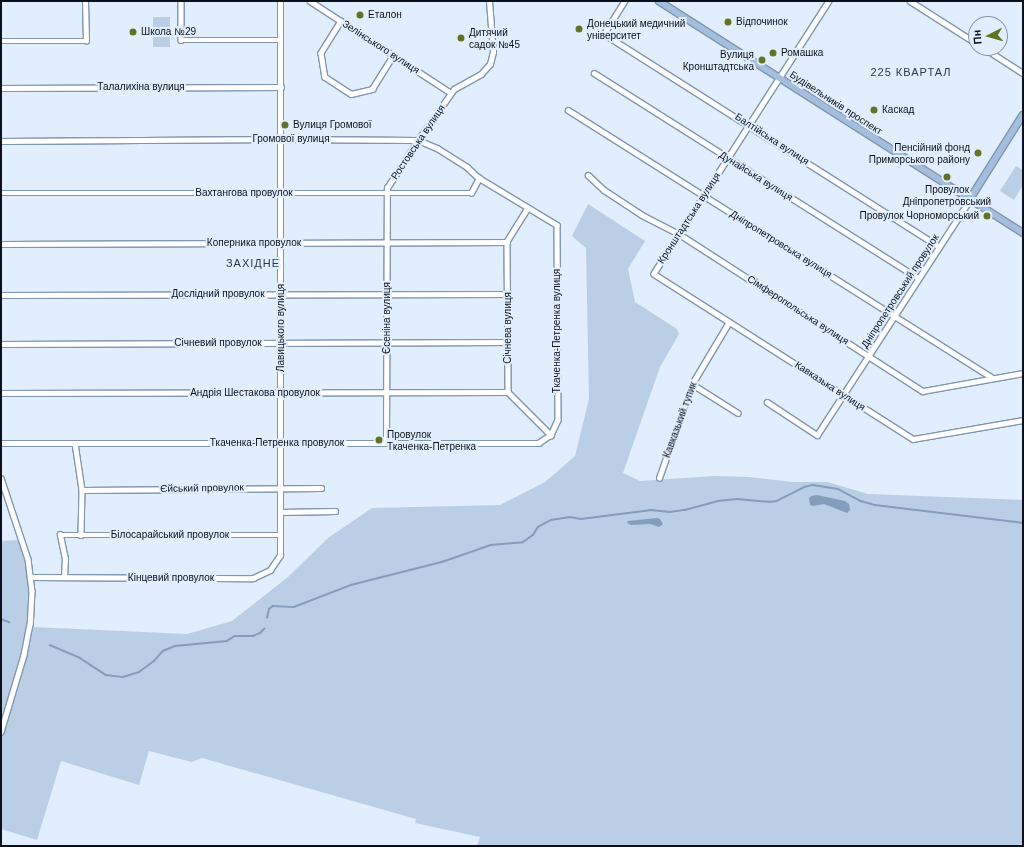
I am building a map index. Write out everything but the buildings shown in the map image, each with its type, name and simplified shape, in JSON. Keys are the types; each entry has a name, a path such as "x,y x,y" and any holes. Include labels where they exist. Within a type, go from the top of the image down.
{"main road":[{"name":"Будівельників проспект","path":"659,1 1023,233"},
{"name":"Дніпропетровський провулок","path":"970,199 1023,115"}],"street":[{"path":"1,41 86,41 85,1"},
{"path":"181,1 181,40 281,40"},
{"name":"Лавицького вулиця","path":"280,1 280,535"},
{"name":"Зелінського вулиця","path":"310,1 452,93"},
{"name":"Ростовська вулиця","path":"387,193 389,184 418,140 452,93 458,86 481,74 490,64 494,52 489,1"},
{"name":"Балтійська вулиця","path":"625,1 604,34 939,246"},
{"name":"Кронштадтська вулиця","path":"654,274 829,1"},
{"path":"910,1 968,38"},
{"path":"341,21 321,53 325,77 344,90 351,94 372,89 393,55"},
{"path":"996,56 1023,73"},
{"name":"Дунайська вулиця","path":"594,73 918,278"},
{"name":"Талалихіна вулиця","path":"1,88 281,87"},
{"name":"Дніпропетровська вулиця","path":"568,110 993,378"},
{"name":"Громової вулиця","path":"1,142 281,139 418,140 437,148 467,166 479,178 557,226"},
{"name":"Сімферопольська вулиця","path":"588,175 604,190 623,203 642,215 679,234 923,391 1023,373"},
{"name":"Вахтангова провулок","path":"1,193 471,193 479,178"},
{"name":"Єсеніна вулиця","path":"386,443 387,193"},
{"name":"Дніпропетровський провулок","path":"767,402 818,435 970,199"},
{"path":"507,242 528,208"},
{"name":"Ткаченка-Петренка вулиця","path":"551,435 558,420 557,226"},
{"name":"Коперника провулок","path":"1,244 507,242"},
{"name":"Січнева вулиця","path":"507,242 508,392"},
{"name":"Кавказька вулиця","path":"654,274 913,439 1023,420"},
{"name":"Дослідний провулок","path":"1,295 508,294"},
{"name":"Кавказький тупик","path":"660,478 692,384 729,322"},
{"name":"Січневий провулок","path":"1,344 508,342"},
{"path":"692,384 738,413"},
{"path":"508,392 551,435"},
{"name":"Андрія Шестакова провулок","path":"1,393 508,392"},
{"name":"Ткаченка-Петренка провулок","path":"1,443 540,443 551,435"},
{"path":"76,443 82,490 81,535"},
{"path":"1,478 20,532 32,577 30,624 24,655 1,732"},
{"name":"Єйський провулок","path":"82,490 280,487 321,488"},
{"path":"280,512 335,511"},
{"name":"Білосарайський провулок","path":"64,577 65,559 60,535 280,535"},
{"name":"Кінцевий провулок","path":"32,577 253,578 262,575 276,563 280,555 280,535"}],"shaded area":[{"path":"153,17 170,17 170,47 153,47"},
{"path":"1016,166 1023,170 1023,185 1014,200 1000,191"},
{"path":"588,204 645,241 628,269 635,302 677,329 679,334 660,367 623,473 640,481 714,476 749,477 792,482 827,482 868,494 1023,500 1023,846 477,846 480,837 415,823 416,819 202,758 192,762 149,751 139,785 61,761 37,840 1,829 1,740 18,688 33,627 187,634 232,621 288,577 328,538 372,508 500,505 545,482 575,456 589,399 586,248 572,236"},
{"path":"817,495 845,501 849,504 850,510 847,513 824,504 813,506 810,505 809,498"},
{"path":"660,519 663,524 659,527 650,524 631,525 627,523 628,521"},
{"path":"19,540 29,577 27,623 21,655 1,723 1,541"}],"waterway":[{"path":"267,618 269,609 273,606 294,607 351,585 442,562 491,545 523,542 533,535 538,527 551,520 570,517 581,519 651,510 670,512 685,510 718,501 737,499 769,502 777,501 804,487 813,485 838,489 861,501 875,505 1023,523"},
{"path":"1,619 9,622"},
{"path":"50,645 80,658 106,675 123,677 139,672 154,661 163,651 175,646 227,641 235,636 253,636 260,633 264,629"}],"place":[{"name":"Еталон","path":"360,15"},
{"name":"Відпочинок","path":"728,22"},
{"name":"Донецький медичний університет","path":"579,29"},
{"name":"Школа №29","path":"133,32"},
{"name":"Дитячий садок №45","path":"461,38"},
{"name":"Ромашка","path":"773,53"},
{"name":"Вулиця Кронштадтська","path":"762,60"},
{"name":"Каскад","path":"874,110"},
{"name":"Вулиця Громової","path":"285,125"},
{"name":"Пенсійний фонд Приморського району","path":"978,153"},
{"name":"Провулок Дніпропетровський","path":"947,177"},
{"name":"Провулок Чорноморський","path":"987,216"},
{"name":"Провулок Ткаченка-Петренка","path":"379,440"}],"district":[{"name":"225 КВАРТАЛ","path":"911,72"},
{"name":"ЗАХІДНЕ","path":"253,263"}]}
